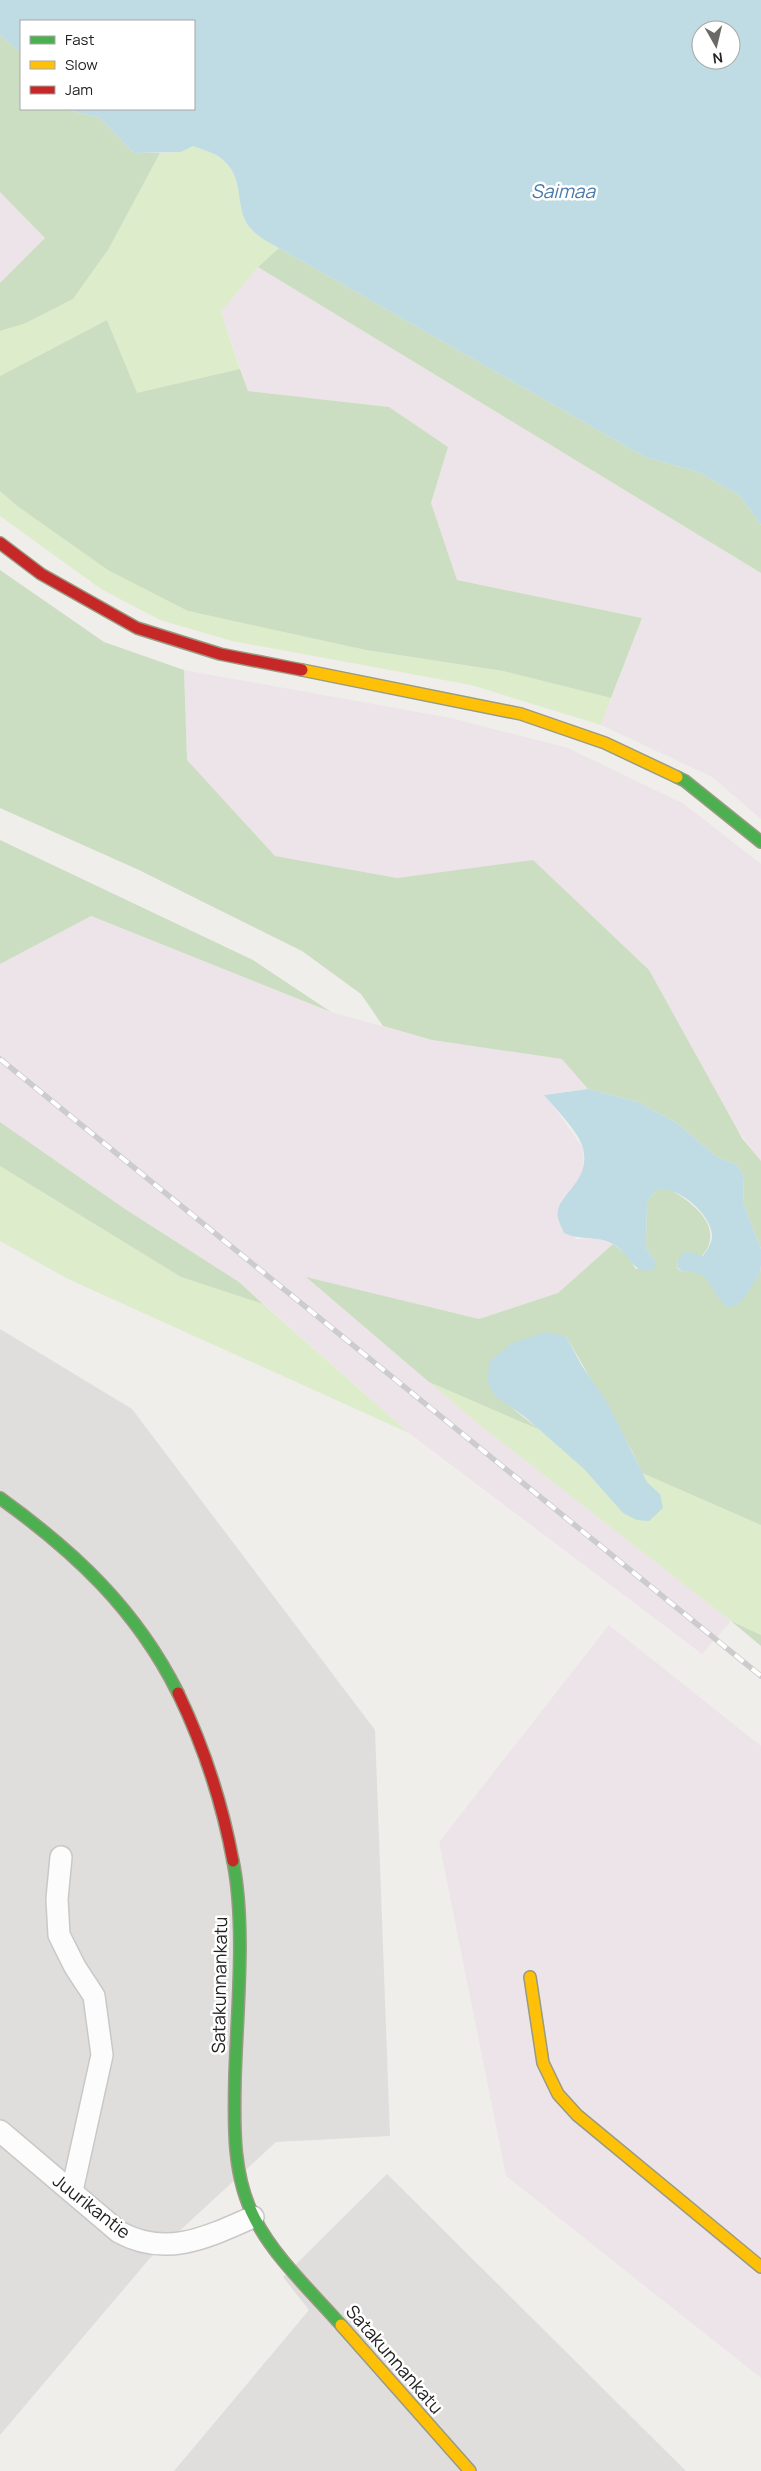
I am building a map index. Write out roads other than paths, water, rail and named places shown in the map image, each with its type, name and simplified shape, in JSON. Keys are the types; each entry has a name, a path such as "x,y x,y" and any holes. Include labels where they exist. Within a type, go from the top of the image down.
{"street":[{"path":"0,543 41,574 137,628 220,654 521,714 605,743 685,781 761,842"},
{"name":"Satakunnankatu","path":"0,1498 36,1523 90,1572 130,1615 155,1653 203,1748 218,1796 232,1854 238,1899 235,2086 237,2155 244,2195 253,2218 281,2256 470,2471"},
{"path":"61,1857 57,1898 59,1935 75,1967 94,1996 102,2055 72,2191"},
{"path":"530,1977 543,2062 558,2094 584,2121 761,2267"},
{"name":"Juurikantie","path":"0,2131 119,2232 134,2240 153,2245 178,2244 210,2237 253,2218"}],"water":[{"name":"Saimaa","path":"0,0 761,0 761,525 739,495 698,472 645,457 262,238 246,223 233,173 228,164 218,156 193,146 181,152 134,153 100,118 68,110 195,110 195,20 20,20 20,52 0,35"},
{"path":"588,1089 638,1102 677,1123 717,1157 736,1164 744,1176 743,1202 761,1249 760,1273 747,1294 737,1305 729,1308 717,1296 706,1278 693,1272 683,1272 677,1267 678,1260 685,1251 703,1256 711,1243 712,1234 705,1217 692,1202 674,1192 666,1189 657,1189 647,1202 646,1248 656,1262 653,1270 646,1271 640,1269 619,1248 607,1241 576,1237 564,1233 558,1220 558,1210 561,1202 578,1180 582,1171 584,1160 583,1148 572,1128 544,1095"},
{"path":"545,1332 566,1336 582,1366 607,1402 647,1482 660,1494 663,1508 649,1521 637,1520 623,1513 584,1469 525,1417 495,1396 487,1382 490,1361 512,1343"}],"railway":[{"path":"0,1059 761,1676"}]}
